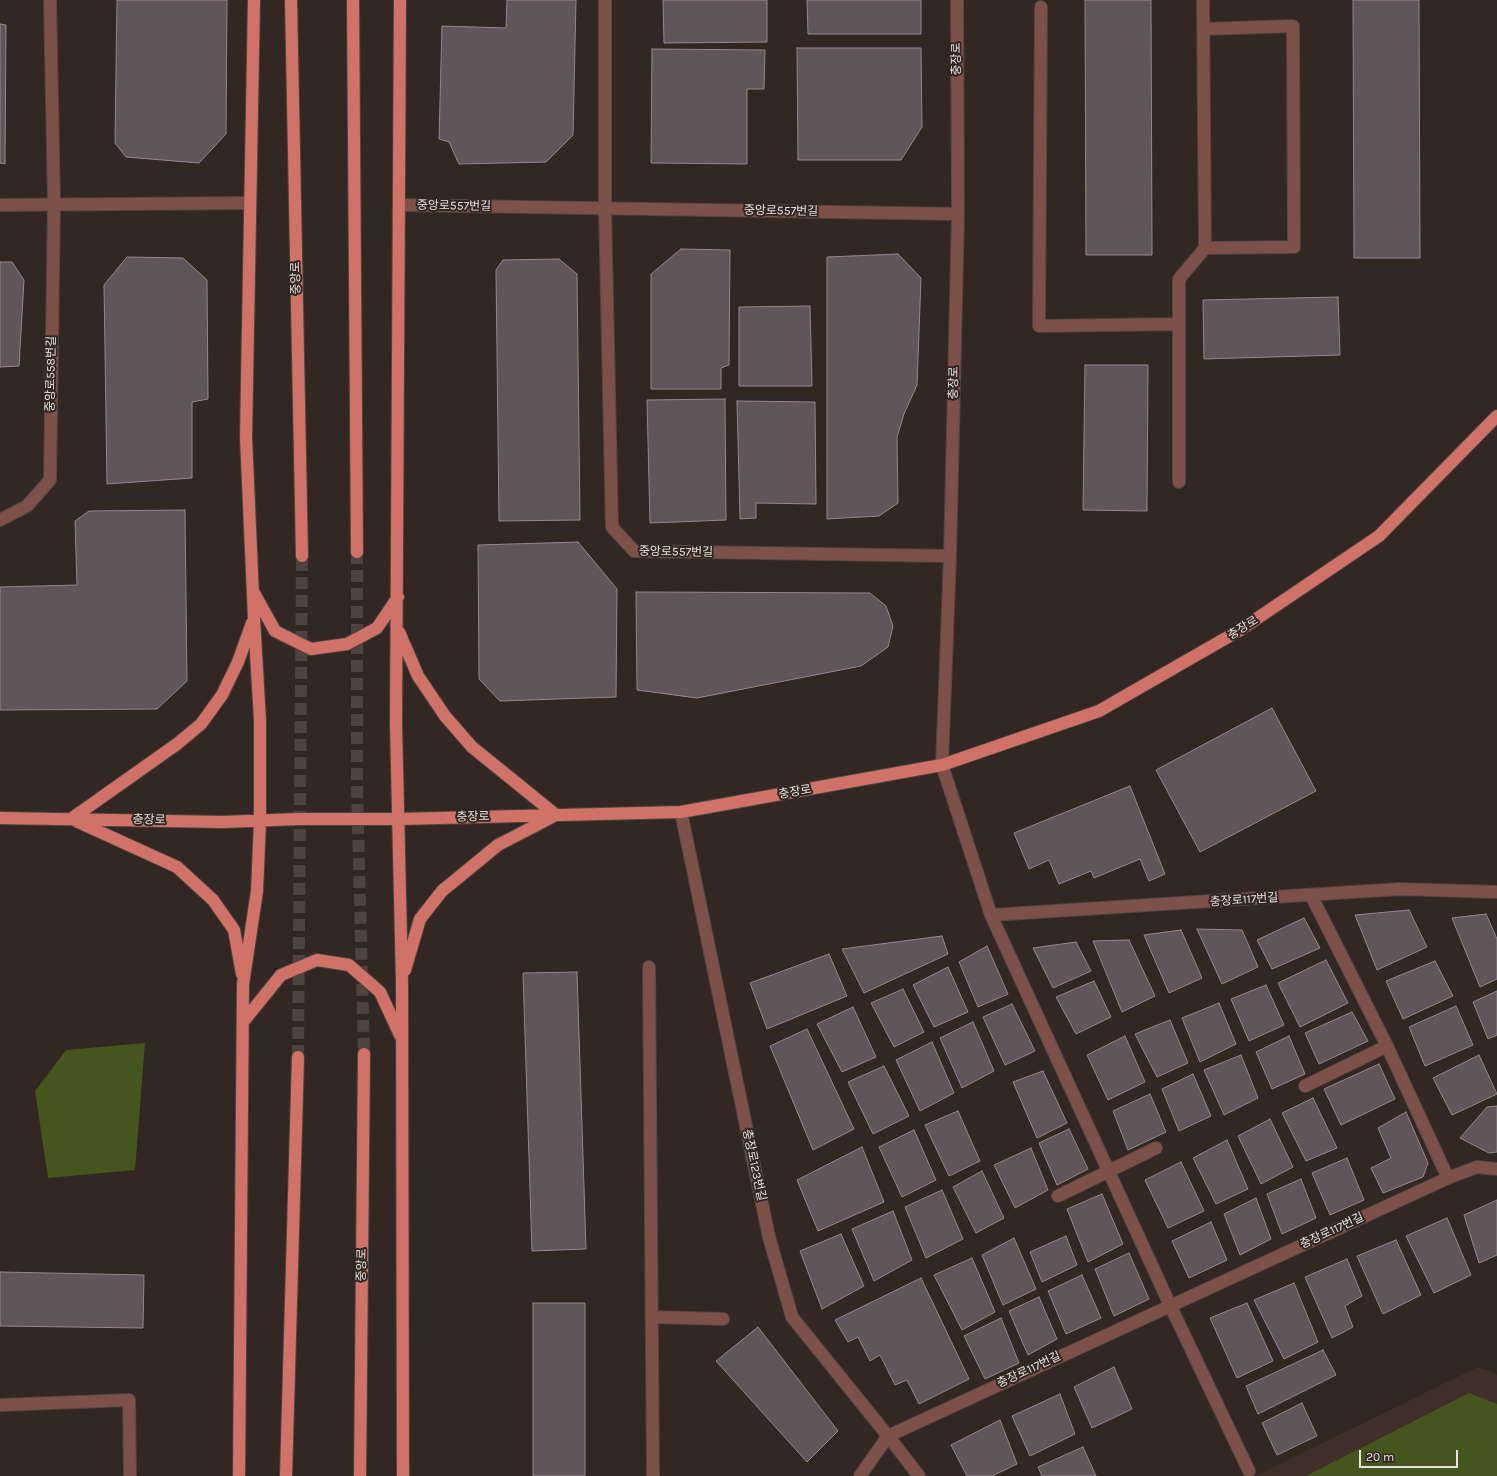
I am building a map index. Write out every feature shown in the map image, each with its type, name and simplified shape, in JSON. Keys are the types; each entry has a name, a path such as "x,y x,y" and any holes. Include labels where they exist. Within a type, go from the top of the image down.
{"main road":[{"path":"239,1476 244,984 257,891 260,821 260,721 246,437 254,0"},
{"name":"중앙로","path":"291,0 302,556"},
{"path":"353,0 357,552"},
{"path":"400,0 398,627 396,723 402,982 403,1476"},
{"name":"충장로","path":"0,818 223,822 299,819 399,819 681,812 942,765 1099,711 1240,630 1379,536 1497,416"},
{"path":"253,590 275,630 311,649 347,644 377,628 398,597"},
{"path":"71,819 177,744 201,724 222,695 238,662 254,618"},
{"path":"398,627 418,676 445,716 472,747 556,815 498,845 442,891 420,919 402,982"},
{"path":"71,819 177,867 213,900 234,930 244,984"},
{"path":"243,1022 281,974 316,960 349,965 380,992 402,1040"},
{"name":"중앙로","path":"360,1476 364,1054"},
{"path":"286,1476 298,1057"}],"street":[{"name":"중앙로558번길","path":"0,520 27,506 50,480 54,204 50,0"},
{"name":"중앙로557번길","path":"605,0 605,208 612,527 634,551 950,556"},
{"name":"충장로","path":"942,765 950,556 958,214 957,0"},
{"path":"1179,482 1179,279 1204,248 1203,0"},
{"path":"1041,7 1039,326 1178,324"},
{"path":"1203,29 1293,26 1294,247 1204,248"},
{"path":"0,204 250,203"},
{"name":"중앙로557번길","path":"400,205 958,214"},
{"path":"942,765 991,915 1170,1305 1249,1471"},
{"name":"충장로123번길","path":"681,812 769,1237 792,1316 919,1476"},
{"name":"충장로117번길","path":"991,915 1400,889 1497,892"},
{"path":"1311,895 1387,1046 1448,1178"},
{"path":"649,966 653,1476"},
{"path":"1305,1086 1387,1046"},
{"path":"1058,1196 1156,1148"},
{"name":"충장로117번길","path":"888,1436 1448,1178 1477,1167 1497,1169"},
{"path":"652,1317 723,1319"},
{"path":"0,1404 129,1400 130,1476"},
{"path":"860,1476 888,1436"}],"shaded area":[{"path":"1478,1367 1497,1374 1497,1476 1255,1476"}],"green space":[{"path":"145,1043 135,1170 48,1178 35,1091 66,1050"},
{"path":"1469,1393 1497,1404 1497,1476 1306,1476"}],"building":[{"path":"117,0 227,0 226,134 199,163 126,157 115,143"},
{"path":"507,0 576,0 573,135 546,162 459,164 449,142 439,139 442,26 506,28"},
{"path":"663,0 767,0 767,42 664,43"},
{"path":"807,0 921,0 921,34 808,34"},
{"path":"1085,0 1151,0 1152,255 1086,255"},
{"path":"1353,0 1419,0 1420,258 1354,258"},
{"path":"0,24 6,25 5,164 0,163"},
{"path":"797,48 921,48 922,127 901,160 798,160"},
{"path":"652,49 765,50 764,89 747,89 747,164 651,163"},
{"path":"681,249 730,250 729,365 721,368 721,389 651,389 651,274"},
{"path":"898,254 921,278 917,385 904,414 897,437 898,503 879,516 827,519 827,257"},
{"path":"127,257 183,258 207,280 208,399 192,402 192,478 107,484 104,285"},
{"path":"559,259 577,274 580,520 499,521 496,270 503,260"},
{"path":"0,262 12,262 24,280 19,366 0,367"},
{"path":"1338,297 1340,355 1204,359 1203,300"},
{"path":"810,306 812,386 739,386 739,307"},
{"path":"1085,365 1148,365 1147,511 1083,510"},
{"path":"725,399 726,520 650,523 647,400"},
{"path":"737,401 815,402 816,504 756,503 756,518 740,519"},
{"path":"185,510 187,681 157,709 0,710 0,587 77,585 75,521 89,511"},
{"path":"578,542 617,589 616,697 500,701 479,679 478,545"},
{"path":"636,592 870,593 886,606 893,626 888,647 861,666 697,698 637,690"},
{"path":"1272,708 1316,791 1200,852 1156,770"},
{"path":"1130,786 1165,874 1149,881 1140,859 1094,878 1091,871 1059,884 1049,860 1029,869 1014,833"},
{"path":"1409,910 1427,947 1377,970 1355,915"},
{"path":"1486,914 1497,939 1497,979 1480,987 1452,918"},
{"path":"1304,918 1320,948 1272,969 1257,940"},
{"path":"1197,929 1242,930 1258,967 1222,984"},
{"path":"1181,930 1202,978 1169,993 1144,935"},
{"path":"942,936 948,954 864,993 842,949"},
{"path":"1129,940 1155,996 1122,1012 1093,941"},
{"path":"1076,942 1091,971 1053,988 1033,948"},
{"path":"987,946 1008,994 978,1007 959,962"},
{"path":"829,954 847,996 767,1029 750,983"},
{"path":"1326,960 1348,1003 1300,1027 1278,983"},
{"path":"1435,961 1453,996 1403,1019 1386,981"},
{"path":"948,967 968,1012 934,1027 913,985"},
{"path":"577,972 586,1249 532,1251 523,973"},
{"path":"1094,981 1111,1017 1076,1034 1056,997"},
{"path":"1266,985 1284,1025 1249,1041 1231,999"},
{"path":"903,989 924,1032 894,1047 871,1003"},
{"path":"1497,991 1497,1035 1488,1039 1473,1002"},
{"path":"1219,1003 1236,1044 1200,1062 1182,1018"},
{"path":"1012,1004 1035,1051 1005,1065 983,1017"},
{"path":"1456,1006 1473,1045 1425,1066 1409,1027"},
{"path":"853,1007 876,1057 842,1072 817,1024"},
{"path":"1352,1012 1368,1041 1319,1064 1305,1033"},
{"path":"1170,1020 1188,1063 1157,1077 1135,1034"},
{"path":"973,1022 994,1071 962,1088 940,1038"},
{"path":"807,1029 854,1129 813,1150 770,1046"},
{"path":"1125,1036 1145,1082 1108,1100 1087,1055"},
{"path":"1289,1036 1305,1074 1272,1089 1256,1052"},
{"path":"932,1042 954,1093 920,1111 896,1060"},
{"path":"1241,1055 1258,1098 1224,1115 1204,1070"},
{"path":"1479,1055 1497,1094 1452,1115 1433,1078"},
{"path":"1379,1064 1395,1099 1341,1125 1324,1089"},
{"path":"884,1066 909,1116 873,1134 848,1082"},
{"path":"1043,1071 1067,1123 1037,1138 1013,1082"},
{"path":"1193,1074 1211,1116 1179,1131 1162,1089"},
{"path":"1150,1094 1166,1132 1128,1150 1113,1111"},
{"path":"1313,1098 1337,1148 1306,1161 1282,1113"},
{"path":"1497,1106 1497,1152 1489,1153 1460,1138 1487,1107"},
{"path":"958,1111 980,1161 949,1176 925,1125"},
{"path":"1406,1112 1428,1163 1423,1177 1383,1193 1371,1168 1391,1158 1378,1128"},
{"path":"1270,1119 1293,1167 1261,1184 1238,1136"},
{"path":"1069,1129 1088,1169 1057,1185 1039,1143"},
{"path":"914,1130 936,1180 902,1197 879,1147"},
{"path":"1227,1140 1248,1189 1216,1204 1193,1158"},
{"path":"862,1147 884,1202 818,1231 797,1180"},
{"path":"1031,1148 1048,1190 1015,1208 994,1165"},
{"path":"1347,1158 1364,1200 1330,1215 1312,1173"},
{"path":"1181,1162 1204,1211 1168,1228 1145,1180"},
{"path":"982,1171 1004,1218 976,1233 953,1187"},
{"path":"1301,1179 1316,1218 1282,1234 1267,1194"},
{"path":"942,1190 963,1239 926,1258 905,1207"},
{"path":"1102,1194 1123,1244 1088,1262 1067,1209"},
{"path":"1256,1198 1271,1239 1240,1255 1224,1214"},
{"path":"1497,1200 1497,1255 1479,1263 1464,1215"},
{"path":"893,1211 912,1260 874,1281 852,1229"},
{"path":"1447,1218 1471,1275 1434,1293 1406,1236"},
{"path":"1211,1222 1227,1260 1189,1278 1172,1241"},
{"path":"841,1234 864,1286 822,1309 800,1251"},
{"path":"1066,1236 1077,1265 1042,1282 1030,1252"},
{"path":"1014,1238 1036,1289 1003,1305 982,1255"},
{"path":"1396,1240 1421,1295 1383,1314 1357,1256"},
{"path":"1129,1253 1149,1299 1114,1316 1095,1269"},
{"path":"972,1258 995,1312 962,1330 934,1275"},
{"path":"1347,1259 1362,1296 1345,1306 1353,1327 1332,1338 1305,1277"},
{"path":"0,1272 144,1275 143,1328 0,1326"},
{"path":"1082,1275 1101,1318 1066,1334 1048,1291"},
{"path":"921,1278 969,1379 919,1404 907,1380 895,1385 880,1355 870,1361 858,1337 848,1342 835,1320"},
{"path":"1294,1283 1318,1342 1284,1359 1254,1300"},
{"path":"1039,1297 1057,1339 1028,1355 1009,1311"},
{"path":"533,1303 585,1303 585,1476 533,1476"},
{"path":"1247,1303 1273,1361 1237,1378 1210,1318"},
{"path":"1001,1318 1019,1363 985,1379 964,1336"},
{"path":"758,1327 838,1431 807,1462 716,1361"},
{"path":"1323,1350 1336,1375 1258,1414 1246,1386"},
{"path":"1114,1367 1132,1409 1092,1428 1074,1387"},
{"path":"1060,1394 1075,1434 1030,1456 1012,1416"},
{"path":"1302,1403 1317,1436 1277,1455 1262,1423"},
{"path":"1000,1420 1017,1464 992,1476 967,1476 951,1445"},
{"path":"1083,1447 1096,1476 1042,1476 1038,1467"}],"tunnel":[{"path":"357,552 357,787 364,1054"},
{"path":"298,1057 302,556"}]}
